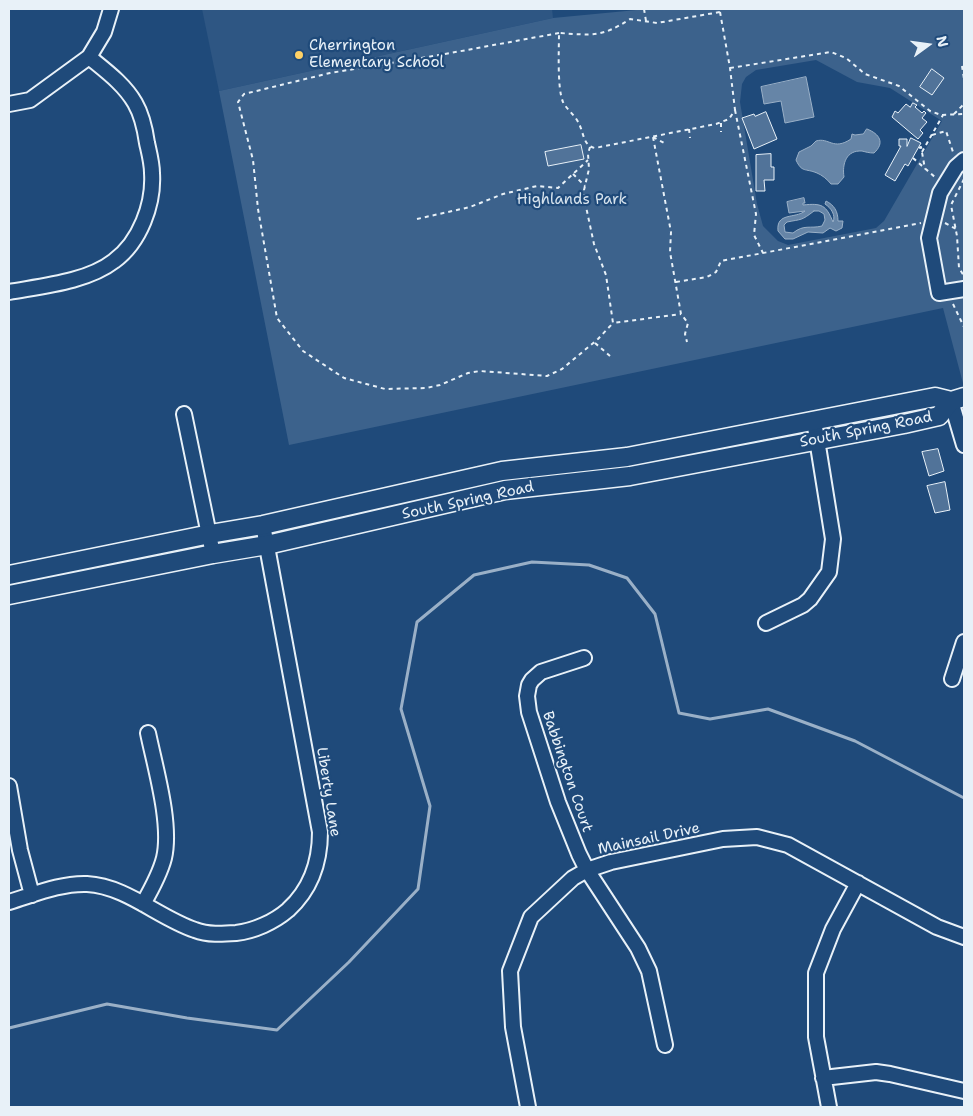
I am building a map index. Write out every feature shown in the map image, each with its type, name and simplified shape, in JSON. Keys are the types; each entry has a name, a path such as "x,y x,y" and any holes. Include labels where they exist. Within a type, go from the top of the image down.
{"main road":[{"name":"South Spring Road","path":"9,575 210,534 264,525 502,471 627,457 935,397 958,399"},
{"name":"South Spring Road","path":"9,595 267,544 505,490 630,476 939,416 958,399"},
{"path":"55,566 59,585"}],"street":[{"path":"9,104 30,100 90,57 104,32 111,9"},
{"path":"9,292 91,274 114,262 128,249 137,234 150,200 152,173 144,126 135,104 123,86 90,57"},
{"path":"959,157 956,167 940,193 929,238 939,293 964,289"},
{"path":"958,399 964,446"},
{"path":"184,414 213,554"},
{"path":"766,624 810,600 829,572 833,539 814,421"},
{"name":"Liberty Lane","path":"9,902 68,886 86,884 103,887 143,904 194,930 220,934 245,932 280,917 294,905 309,882 317,864 320,839 318,817 264,525"},
{"path":"952,679 964,642"},
{"name":"Babbington Court","path":"584,658 541,672 524,682 529,712 558,802 587,870 638,948 649,971 665,1045"},
{"path":"143,904 164,859 166,838 163,808 148,733"},
{"path":"9,786 20,850 32,895"},
{"name":"Mainsail Drive","path":"528,1107 512,1027 510,971 531,916 573,878 587,870 611,862 714,841 757,837 788,845 937,927 964,937"},
{"path":"829,1107 816,1037 816,973 833,928 858,883"},
{"path":"823,1078 876,1072 964,1091"}],"path":[{"path":"644,9 646,21"},
{"path":"682,314 613,324 562,369 547,376 480,371 468,373 440,385 426,388 386,389 344,378 303,351 277,318 258,209 252,160 238,102 244,94 330,73 445,54 559,32 591,35 607,33 630,19 657,23 720,12 724,9"},
{"path":"720,12 735,110 756,214 756,223 753,229 754,235 763,253"},
{"path":"559,32 560,77 563,102 579,122 586,142 590,147 595,148 721,123 729,119 735,110"},
{"path":"730,68 831,52 846,58 865,74 899,86 930,111 943,115 964,114"},
{"path":"962,66 964,79"},
{"path":"953,114 964,104"},
{"path":"922,152 943,115"},
{"path":"721,123 721,132"},
{"path":"689,130 690,138"},
{"path":"932,135 946,131 959,157"},
{"path":"653,137 664,143"},
{"path":"653,137 671,232 670,252 682,314 688,323 685,334 687,342"},
{"path":"590,147 585,202 594,244 606,275 613,324"},
{"path":"919,148 921,147 925,169"},
{"path":"913,158 936,178"},
{"path":"416,219 470,207 503,194 537,186 558,188 588,160"},
{"path":"573,174 585,186"},
{"path":"964,179 951,205 956,229 959,268 964,276"},
{"path":"676,282 707,277 716,272 720,261 934,220 956,229"},
{"path":"594,342 610,356"}],"shaded area":[{"name":"Cherrington Elementary School","path":"202,9 552,9 553,18 219,91"},
{"path":"806,77 814,117 785,123 781,101 764,104 761,87"},
{"path":"867,129 878,136 880,139 879,146 874,153 857,151 849,155 844,167 844,177 838,184 831,184 819,174 802,169 796,160 799,152 816,141 840,144 851,139 852,134 863,134"},
{"path":"804,198 805,203 803,205 815,204 822,206 828,212 833,222 833,214 825,204 826,201 835,209 838,221 843,221 842,228 836,231 830,228 823,233 808,232 793,239 785,239 778,231 780,221 783,218 805,211 789,213 787,202","holes":["814,211 824,214 825,220 822,226 804,228 793,233 785,232 784,225 787,222 801,219"]}],"green space":[{"name":"Highlands Park","path":"647,9 964,9 964,387 943,308 289,445 219,91 553,18","holes":["816,60 857,82 890,88 942,121 884,221 876,228 788,245 778,241 763,226 757,204 740,102 742,84 746,77 756,70"]}],"building":[{"path":"932,69 944,78 932,95 920,87"},
{"path":"913,103 917,105 915,107 922,113 924,111 926,113 922,118 927,122 920,130 923,133 918,139 892,117 895,111 898,113 906,104 910,107"},
{"path":"766,112 777,139 754,149 742,118"},
{"path":"911,138 921,143 908,166 905,164 895,181 885,175 901,146 899,146 899,139 907,139 907,146"},
{"path":"581,145 584,159 548,166 545,152"},
{"path":"771,154 774,180 764,180 765,191 756,191 756,155"},
{"path":"938,449 944,471 929,476 922,452"},
{"path":"945,482 950,510 935,513 927,486"}],"waterway":[{"path":"9,1028 107,1004 187,1018 277,1030 349,962 418,889 430,806 401,709 417,622 474,575 532,562 589,565 627,578 655,614 679,713 710,719 768,709 855,741 964,798"}],"place":[{"name":"Cherrington Elementary School","path":"299,55"}]}
